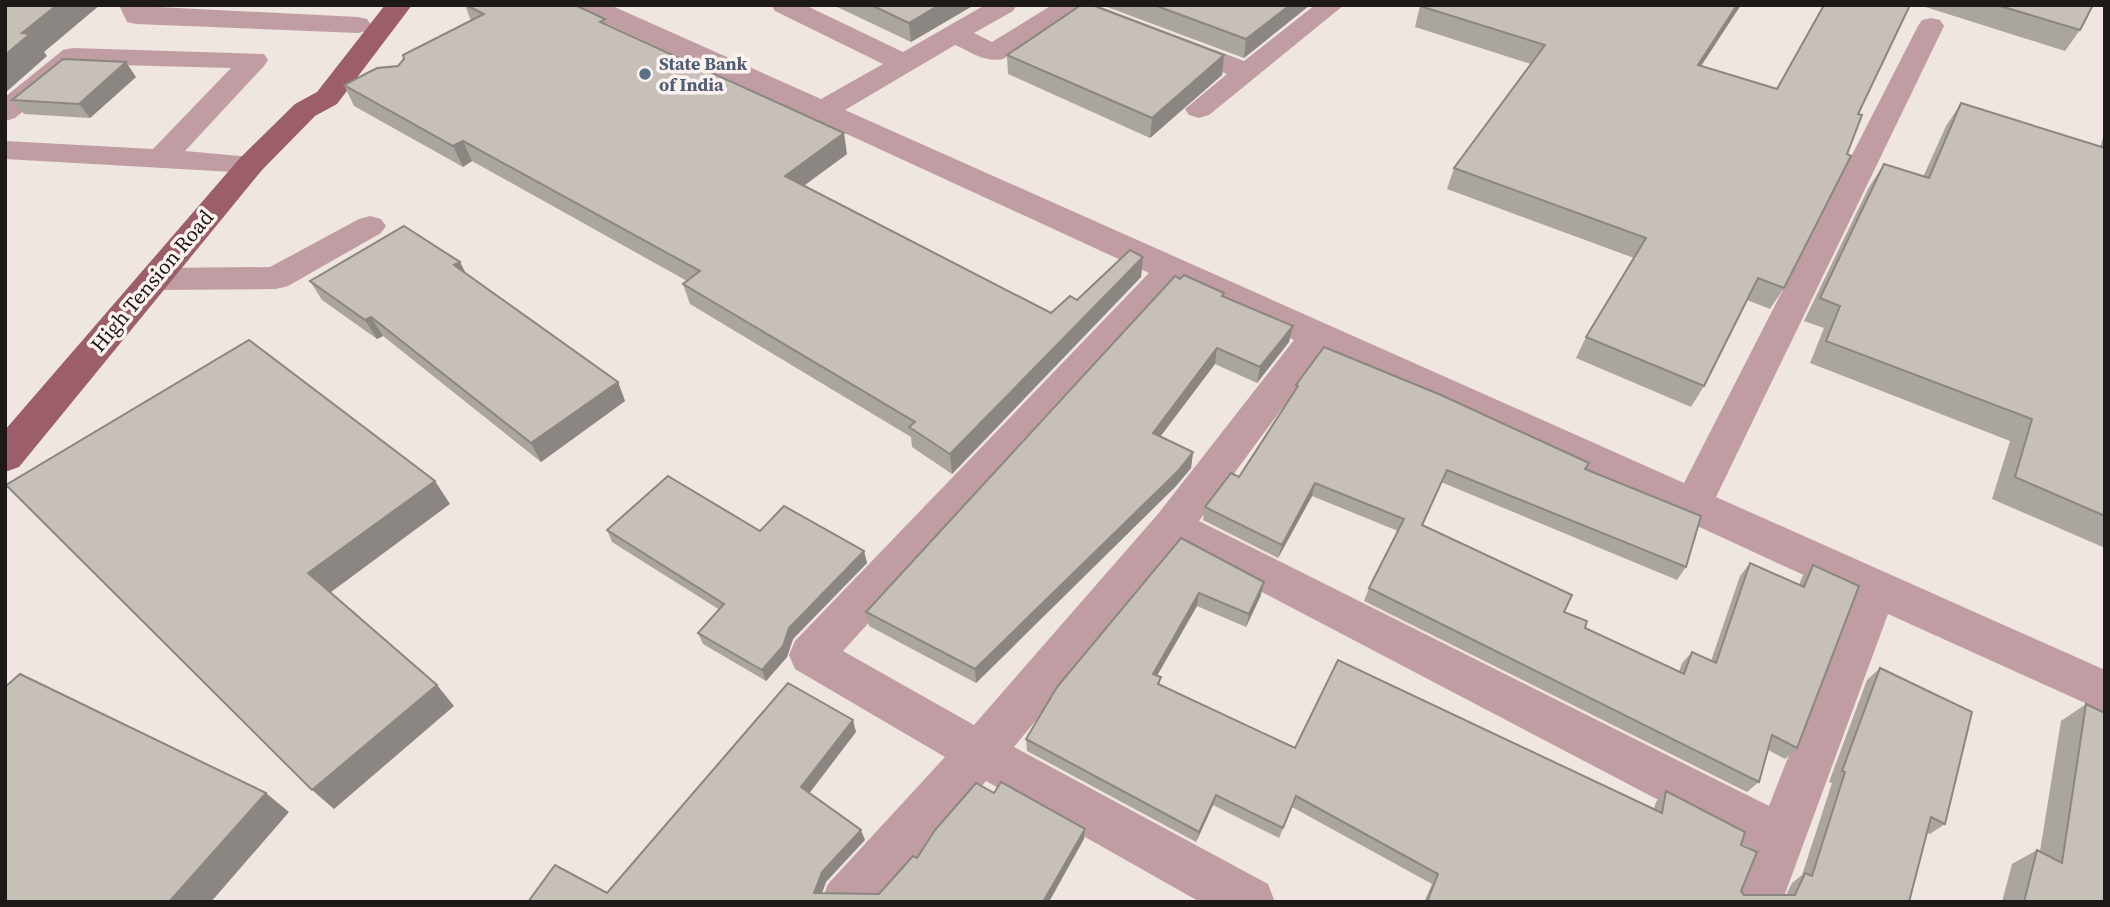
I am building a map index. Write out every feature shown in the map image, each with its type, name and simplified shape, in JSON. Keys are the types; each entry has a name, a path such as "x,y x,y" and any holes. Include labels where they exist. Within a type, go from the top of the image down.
{"main road":[{"name":"High Tension Road","path":"5,457 251,164 305,110 327,98 399,5"},
{"name":"High Tension Road","path":"305,110 301,100 366,15"}],"street":[{"path":"133,5 131,7 136,16 366,15"},
{"path":"784,5 904,63"},
{"path":"822,111 1004,5"},
{"path":"954,34 993,53 1072,5 1247,72"},
{"path":"1199,109 1331,5"},
{"path":"608,8 822,111 2105,692"},
{"path":"1692,506 1931,26"},
{"path":"5,112 73,56 254,60 161,159"},
{"path":"343,78 372,78"},
{"path":"5,150 251,164"},
{"path":"154,279 276,278 370,226"},
{"path":"1172,270 811,655 979,753 1250,902"},
{"path":"846,902 979,753 1172,526 1317,336"},
{"path":"1172,526 1779,837"},
{"path":"1756,902 1876,588"}],"building":[{"path":"5,5 57,5 22,33 30,34 5,55"},
{"path":"466,5 575,5 605,19 600,22 844,133 785,176 1051,313 1070,296 1077,300 1130,250 1143,257 950,454 909,427 915,422 683,284 700,271 463,141 453,146 344,85 377,68 398,66 404,59 403,55 484,14"},
{"path":"871,5 939,5 909,23"},
{"path":"1081,5 1092,5 1224,55 1152,118 1007,55"},
{"path":"1154,5 1290,5 1246,39"},
{"path":"1421,5 1737,5 1698,65 1777,89 1824,5 1910,5 1858,114 1862,115 1847,154 1851,156 1784,288 1758,278 1704,386 1586,337 1646,238 1454,168 1545,45"},
{"path":"1997,5 2093,5 2080,30"},
{"path":"63,59 126,62 79,104 12,100"},
{"path":"1961,103 2105,148 2105,516 2015,477 2032,419 1826,341 1840,306 1820,298 1884,164 1929,178"},
{"path":"404,226 460,262 454,265 618,382 531,443 371,317 365,320 310,281"},
{"path":"1184,275 1224,293 1222,296 1293,326 1260,367 1217,348 1153,433 1193,452 1178,471 975,669 866,612 1175,276 1180,279"},
{"path":"249,340 435,481 308,573 437,685 312,790 6,485"},
{"path":"1324,347 1441,395 1589,463 1585,469 1701,516 1686,567 1447,470 1422,525 1572,595 1564,612 1587,621 1585,628 1684,674 1692,652 1716,663 1750,563 1804,587 1813,565 1859,586 1797,748 1772,735 1759,782 1369,588 1404,519 1315,483 1282,545 1205,507 1231,473 1239,477 1298,386 1296,385"},
{"path":"668,476 760,531 784,506 864,551 789,628 783,646 762,670 698,633 724,604 607,530"},
{"path":"1181,538 1264,582 1249,614 1199,593 1153,674 1161,677 1158,684 1295,748 1338,660 1662,813 1666,791 1745,832 1741,845 1757,852 1741,891 1744,895 1795,895 1805,873 1812,876 1845,772 1842,771 1880,668 1972,712 1945,824 1931,817 1909,902 1427,902 1438,874 1296,796 1283,828 1216,795 1199,832 1026,739 1057,687"},
{"path":"20,674 266,793 169,902 5,902 5,687"},
{"path":"788,683 853,720 801,787 861,830 822,872 814,893 879,894 913,856 917,858 935,830 976,783 994,793 1001,782 1085,829 1043,902 528,902 555,865 607,893"},
{"path":"2086,704 2105,713 2105,902 2024,902 2037,850 2062,863"}],"place":[{"name":"State Bank of India","path":"645,74"}]}
